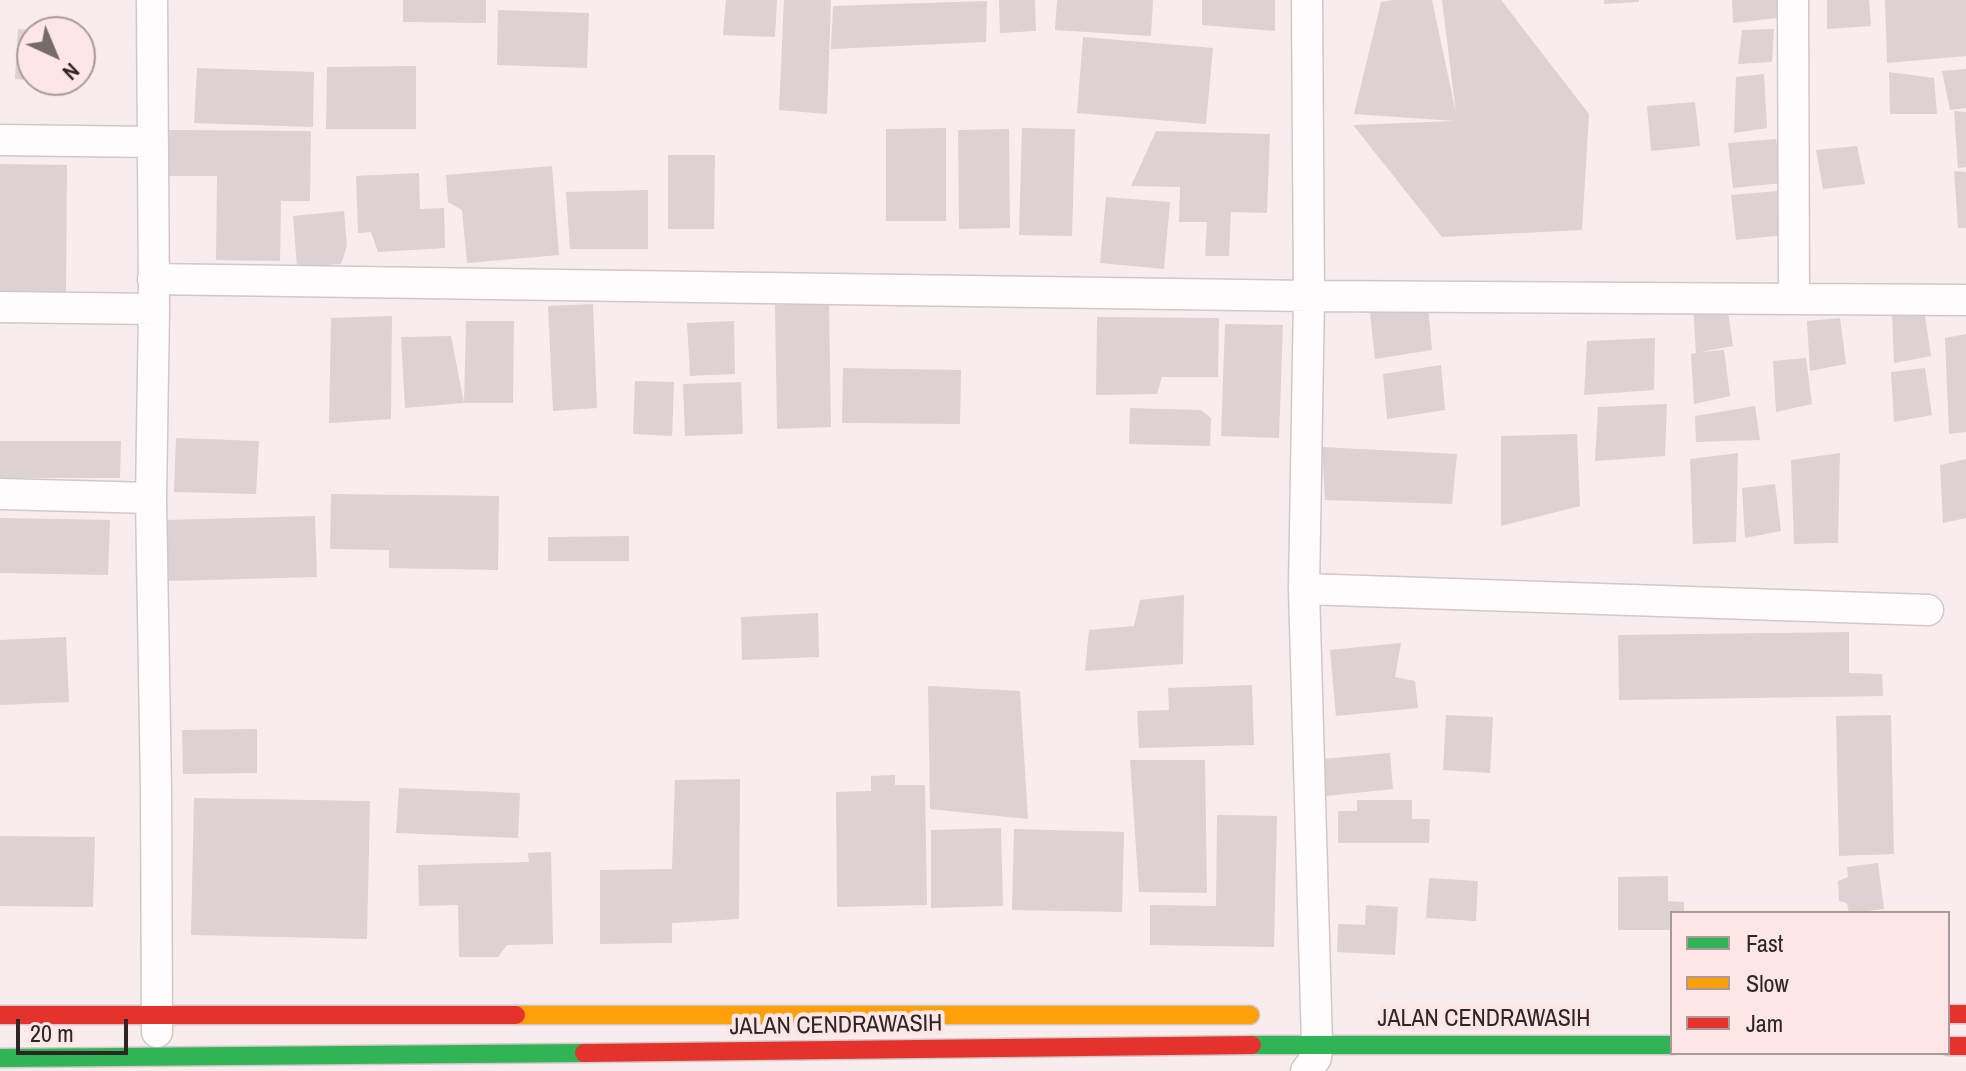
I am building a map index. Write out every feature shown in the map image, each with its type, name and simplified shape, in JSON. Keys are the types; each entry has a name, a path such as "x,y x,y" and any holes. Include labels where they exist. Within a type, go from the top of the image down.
{"main road":[{"name":"JALAN CENDRAWASIH","path":"0,1015 1268,1015"},
{"name":"JALAN CENDRAWASIH","path":"0,1058 1316,1041 1670,1045"}],"street":[{"path":"152,0 154,294 151,498 157,1058"},
{"path":"1307,0 1309,296 1304,589 1316,1041"},
{"path":"1793,0 1794,299"},
{"path":"0,140 153,142"},
{"path":"0,307 154,294 1966,300"},
{"path":"0,494 151,498"},
{"path":"1304,589 1928,610"}],"building":[{"path":"403,0 486,0 486,23 403,22"},
{"path":"726,0 777,0 775,37 723,35"},
{"path":"784,0 831,0 827,114 779,110"},
{"path":"999,0 1035,0 1036,31 1000,33"},
{"path":"1057,0 1153,0 1151,36 1055,30"},
{"path":"1202,0 1275,0 1275,31 1202,25"},
{"path":"1432,0 1456,113 1442,0 1501,0 1589,114 1582,230 1442,237 1353,125 1455,121 1354,114 1381,2"},
{"path":"1604,0 1639,0 1639,2 1604,4"},
{"path":"1732,0 1786,0 1786,17 1733,23"},
{"path":"1827,0 1869,0 1871,26 1827,29"},
{"path":"1885,0 1966,0 1966,56 1887,63"},
{"path":"987,1 986,42 831,49 833,6"},
{"path":"498,10 589,13 587,68 497,65"},
{"path":"1774,29 1772,62 1738,64 1742,30"},
{"path":"1083,37 1213,48 1206,124 1077,113"},
{"path":"416,66 416,129 326,129 327,67"},
{"path":"197,68 314,72 313,127 194,123"},
{"path":"1966,69 1966,108 1950,110 1942,71"},
{"path":"1889,72 1934,78 1937,114 1890,114"},
{"path":"1764,74 1767,128 1734,133 1736,77"},
{"path":"1695,102 1700,146 1651,151 1647,106"},
{"path":"1954,111 1966,112 1966,167 1958,168"},
{"path":"946,128 946,221 886,221 886,129"},
{"path":"1022,128 1075,129 1072,236 1019,235"},
{"path":"1009,129 1010,228 959,229 958,130"},
{"path":"168,130 311,131 310,201 281,201 280,261 216,260 217,176 167,176"},
{"path":"1156,131 1270,134 1267,213 1231,212 1229,256 1205,256 1207,222 1179,222 1180,187 1131,186"},
{"path":"1776,139 1782,183 1733,188 1728,143"},
{"path":"1857,146 1865,184 1823,189 1816,150"},
{"path":"668,155 715,155 714,229 668,229"},
{"path":"0,164 67,165 66,292 0,295"},
{"path":"552,166 559,255 467,263 462,210 448,202 446,175"},
{"path":"1954,171 1966,172 1966,228 1958,228"},
{"path":"419,173 420,209 444,208 445,248 378,252 371,232 358,233 356,176"},
{"path":"648,190 648,249 570,249 566,192"},
{"path":"1778,191 1785,235 1736,240 1731,195"},
{"path":"1106,197 1170,202 1164,269 1100,263"},
{"path":"344,211 347,246 341,264 297,267 293,216"},
{"path":"1726,299 1733,346 1700,352 1724,350 1730,396 1694,404 1691,354 1696,353 1693,303"},
{"path":"593,304 597,408 553,411 548,306"},
{"path":"829,304 831,427 777,429 775,305"},
{"path":"1428,304 1432,350 1375,359 1370,313"},
{"path":"1924,310 1931,356 1894,363 1892,313"},
{"path":"392,316 391,419 329,423 331,318"},
{"path":"1097,317 1219,318 1218,377 1162,377 1157,394 1096,395"},
{"path":"1840,318 1846,364 1810,371 1807,321"},
{"path":"466,321 514,321 513,403 464,403"},
{"path":"734,321 735,374 690,376 687,323"},
{"path":"1225,324 1283,325 1279,438 1221,436"},
{"path":"1966,334 1966,432 1949,434 1945,338"},
{"path":"451,336 464,403 405,408 401,337"},
{"path":"1655,338 1654,390 1584,395 1587,341"},
{"path":"1806,358 1812,404 1776,412 1773,361"},
{"path":"1441,365 1445,410 1387,419 1383,374"},
{"path":"843,368 961,370 960,424 842,423"},
{"path":"1925,368 1932,415 1894,422 1891,372"},
{"path":"635,381 674,382 672,436 633,434"},
{"path":"741,382 743,434 685,436 683,384"},
{"path":"1667,404 1665,456 1595,461 1598,407"},
{"path":"1755,406 1760,440 1696,442 1695,416"},
{"path":"1130,408 1201,410 1211,418 1210,446 1129,444"},
{"path":"1577,434 1580,506 1501,526 1501,436"},
{"path":"176,438 259,441 256,494 174,492"},
{"path":"0,441 121,441 120,478 0,478"},
{"path":"1322,447 1457,454 1452,504 1325,500"},
{"path":"1738,453 1736,542 1693,544 1690,459"},
{"path":"1840,453 1838,543 1794,544 1791,460"},
{"path":"1966,459 1966,518 1943,523 1940,465"},
{"path":"1775,484 1781,531 1745,538 1742,488"},
{"path":"331,494 499,496 498,570 389,568 389,550 330,549"},
{"path":"315,516 317,577 168,581 167,520"},
{"path":"0,518 110,520 108,575 0,573"},
{"path":"629,536 629,561 548,561 548,537"},
{"path":"1184,595 1183,664 1085,671 1089,630 1134,626 1140,600"},
{"path":"818,613 819,657 742,660 741,617"},
{"path":"1849,632 1849,673 1882,674 1883,696 1619,700 1618,635"},
{"path":"66,637 69,702 0,705 0,640"},
{"path":"1401,643 1395,677 1415,681 1418,708 1336,716 1330,650"},
{"path":"1252,685 1254,745 1139,748 1137,711 1169,710 1168,688"},
{"path":"928,686 1020,691 1028,819 930,809"},
{"path":"1446,715 1493,717 1490,773 1443,770"},
{"path":"1891,715 1894,854 1839,856 1836,716"},
{"path":"257,729 257,773 183,774 182,730"},
{"path":"1390,753 1393,789 1326,796 1323,759"},
{"path":"1130,760 1205,760 1207,893 1139,892"},
{"path":"895,775 895,785 925,785 927,905 837,907 836,792 871,791 871,776"},
{"path":"740,779 739,919 672,923 672,943 600,944 600,870 672,869 675,780"},
{"path":"399,788 520,793 518,838 396,833"},
{"path":"194,798 370,801 367,939 191,935"},
{"path":"1357,800 1412,800 1412,819 1430,819 1429,843 1338,843 1338,811 1357,811"},
{"path":"1217,815 1277,816 1274,947 1150,945 1150,905 1216,906"},
{"path":"1001,828 1003,906 931,908 931,830"},
{"path":"1014,829 1124,832 1122,912 1012,910"},
{"path":"0,836 95,837 93,907 0,906"},
{"path":"551,852 553,944 507,945 498,957 459,957 458,905 419,906 418,865 529,862 528,853"},
{"path":"1878,863 1884,909 1849,911 1847,903 1839,901 1838,881 1848,877 1847,867"},
{"path":"1668,876 1668,901 1684,902 1684,911 1670,911 1670,930 1618,930 1618,877"},
{"path":"1429,878 1478,881 1476,921 1426,918"},
{"path":"1366,905 1398,907 1395,955 1337,952 1338,924 1365,925"}],"traffic: fast":[{"path":"1252,1045 1670,1045"},
{"path":"0,1058 584,1053"}],"traffic: slow":[{"path":"516,1015 1250,1015"}],"traffic: jam":[{"path":"1950,1014 1966,1014"},
{"path":"0,1015 516,1015"},
{"path":"584,1053 1252,1045"},
{"path":"1950,1046 1966,1046"}]}
